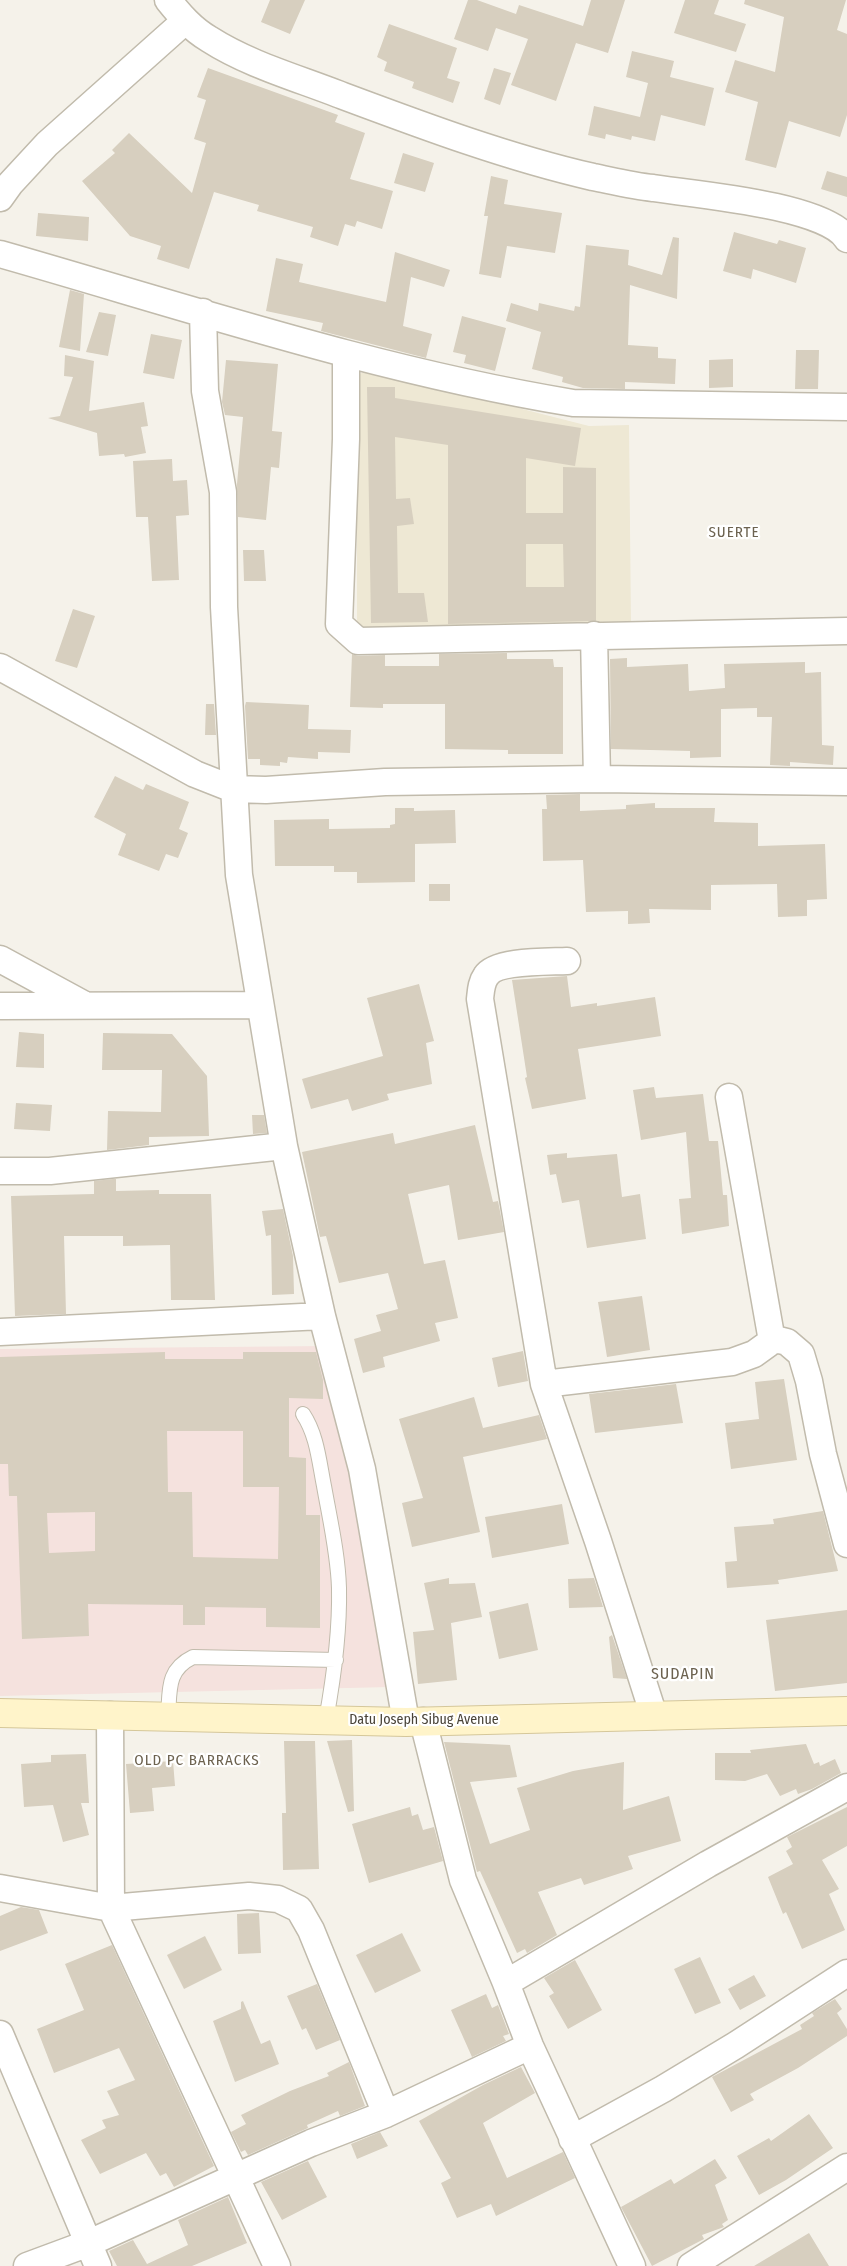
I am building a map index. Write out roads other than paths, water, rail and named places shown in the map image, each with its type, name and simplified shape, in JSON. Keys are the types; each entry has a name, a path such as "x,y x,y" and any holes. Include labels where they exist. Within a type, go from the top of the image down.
{"main road":[{"name":"Datu Joseph Sibug Avenue","path":"0,1713 415,1721 847,1711"}],"street":[{"path":"168,0 185,21 207,38 235,54 393,114 531,160 593,177 640,186 758,203 784,209 820,221 844,235 847,239"},
{"path":"0,198 10,184 47,144 185,21"},
{"path":"0,254 346,355 536,397 573,403 847,407"},
{"path":"203,312 205,391 223,492 224,608 239,876 284,1146 322,1316 362,1469 415,1721 463,1880 530,2046 632,2266"},
{"path":"346,355 346,439 339,624 358,641 401,642 594,635 847,631"},
{"path":"594,635 597,779"},
{"path":"0,667 195,774 233,789 266,790 385,782 597,779 847,782"},
{"path":"0,959 84,1005"},
{"path":"567,961 536,962 497,967 487,974 482,985 480,999 544,1384 598,1541 654,1716"},
{"path":"0,1006 260,1005"},
{"path":"729,1097 772,1341"},
{"path":"0,1171 50,1171 284,1146"},
{"path":"0,1332 322,1316"},
{"path":"544,1384 732,1362 754,1354 772,1341 787,1342 801,1354 809,1381 823,1454 847,1544"},
{"path":"110,1716 111,1908 277,2266"},
{"path":"506,1983 708,1864 847,1787"},
{"path":"0,1888 111,1908 250,1896 278,1899 299,1909 311,1930 386,2114"},
{"path":"572,2139 663,2089 736,2045 847,1972"},
{"path":"0,2034 93,2254"},
{"path":"27,2266 93,2254 235,2178 311,2143 386,2114 530,2046"},
{"path":"691,2266 847,2168"}],"lane":[{"path":"303,1414 314,1434 335,1550 339,1612 336,1660 326,1720"},
{"path":"168,1717 170,1686 173,1673 182,1662 194,1657 336,1660"}],"district":[{"name":"SUERTE","path":"734,533"},
{"name":"SUDAPIN","path":"683,1675"},
{"name":"OLD PC BARRACKS","path":"197,1761"}]}
